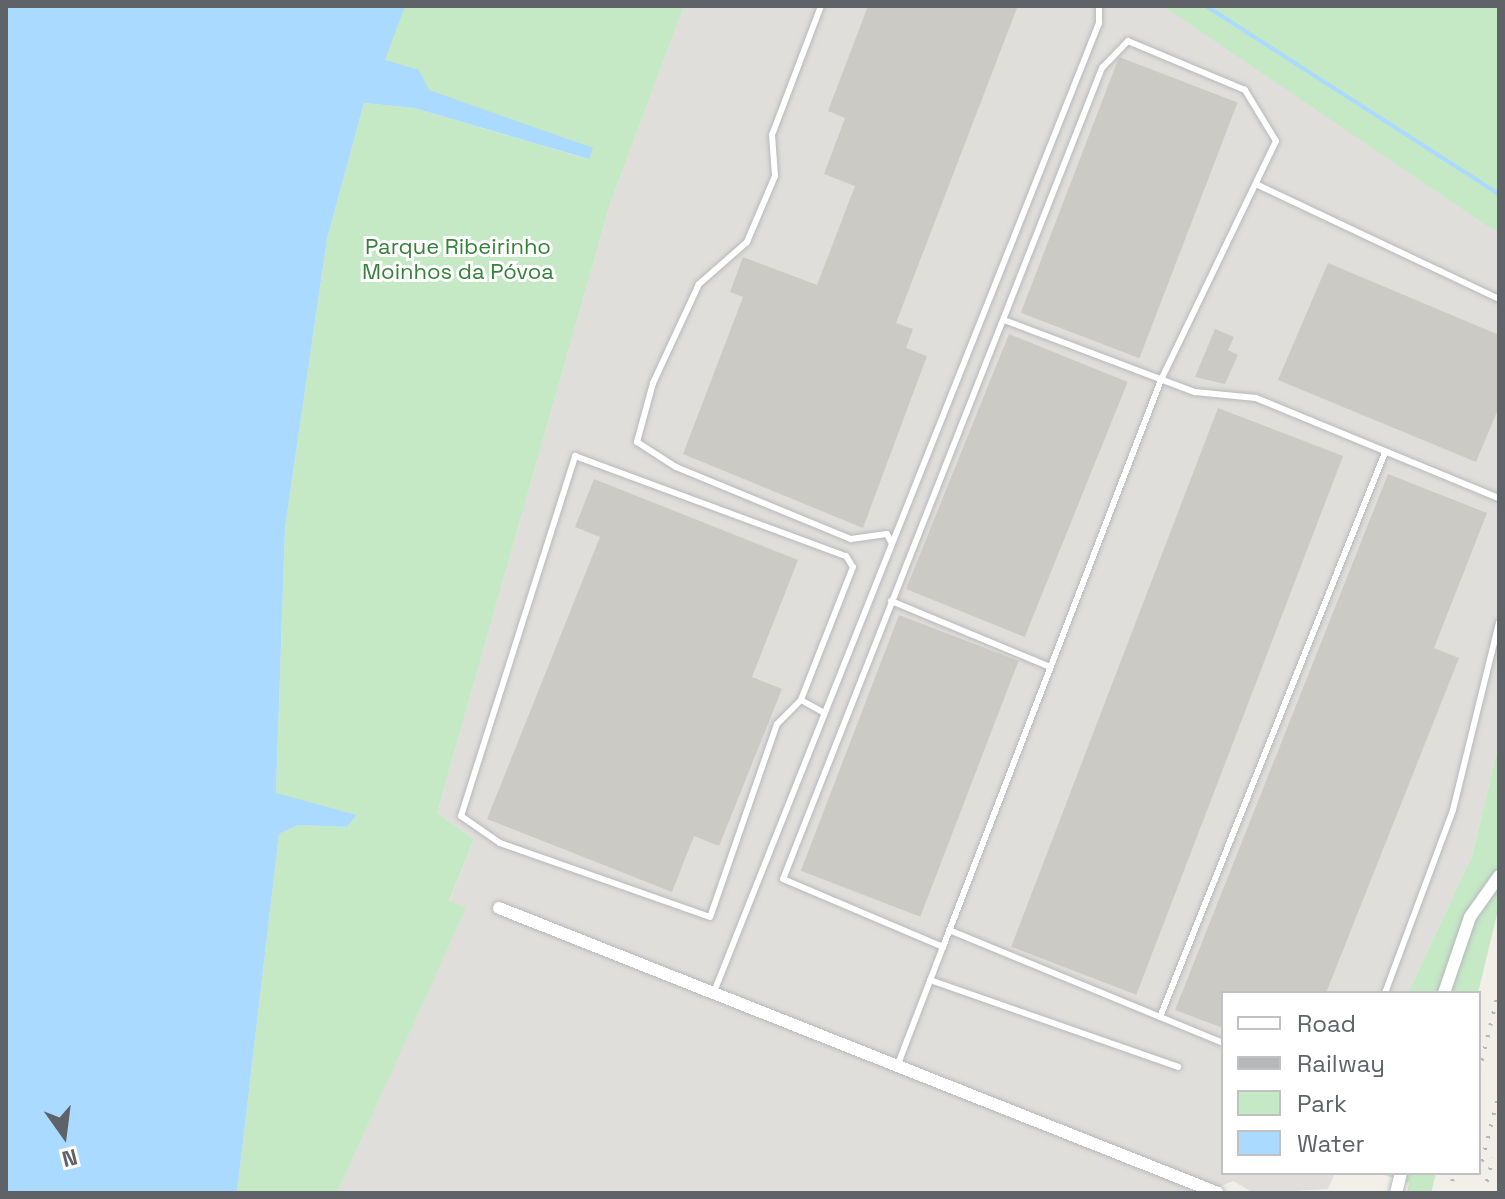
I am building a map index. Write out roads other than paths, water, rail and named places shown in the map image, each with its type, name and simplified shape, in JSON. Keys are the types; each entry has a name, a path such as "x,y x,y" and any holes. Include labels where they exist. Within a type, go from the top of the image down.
{"street":[{"path":"1445,991 1461,936 1499,876"},
{"path":"499,908 1218,1193"}],"lane":[{"path":"821,6 772,135 775,176 747,242 699,284 653,383 637,442 676,467 851,539 887,534 892,544"},
{"path":"714,992 1099,23 1099,6"},
{"path":"898,1064 943,947 949,930 1050,667 1161,380 1258,185 1276,141 1261,107 1245,90 1128,41 1102,68 783,879 943,947"},
{"path":"1258,185 1499,299"},
{"path":"1004,320 1195,392 1256,398 1384,455 1499,498"},
{"path":"1160,1017 1384,455"},
{"path":"575,456 846,556 853,567 801,700 777,724 710,917 500,843 461,816 575,456"},
{"path":"891,601 1050,667"},
{"path":"1386,991 1453,810 1499,623"},
{"path":"801,700 823,712"},
{"path":"949,930 1221,1042"},
{"path":"930,980 1178,1067"}],"water":[{"path":"6,6 405,6 385,60 419,70 429,90 593,148 589,159 414,108 364,103 327,239 285,528 276,793 357,815 347,827 298,825 279,834 237,1193 6,1193"}],"waterway":[{"path":"1206,6 1499,194"}],"railway":[{"path":"1481,1064 1499,990"},
{"path":"1481,1165 1499,1094"},
{"path":"1484,1193 1493,1158"},
{"path":"1450,1193 1454,1175"}],"park label":[{"name":"Parque Ribeirinho Moinhos da Póvoa","path":"458,258"}]}
